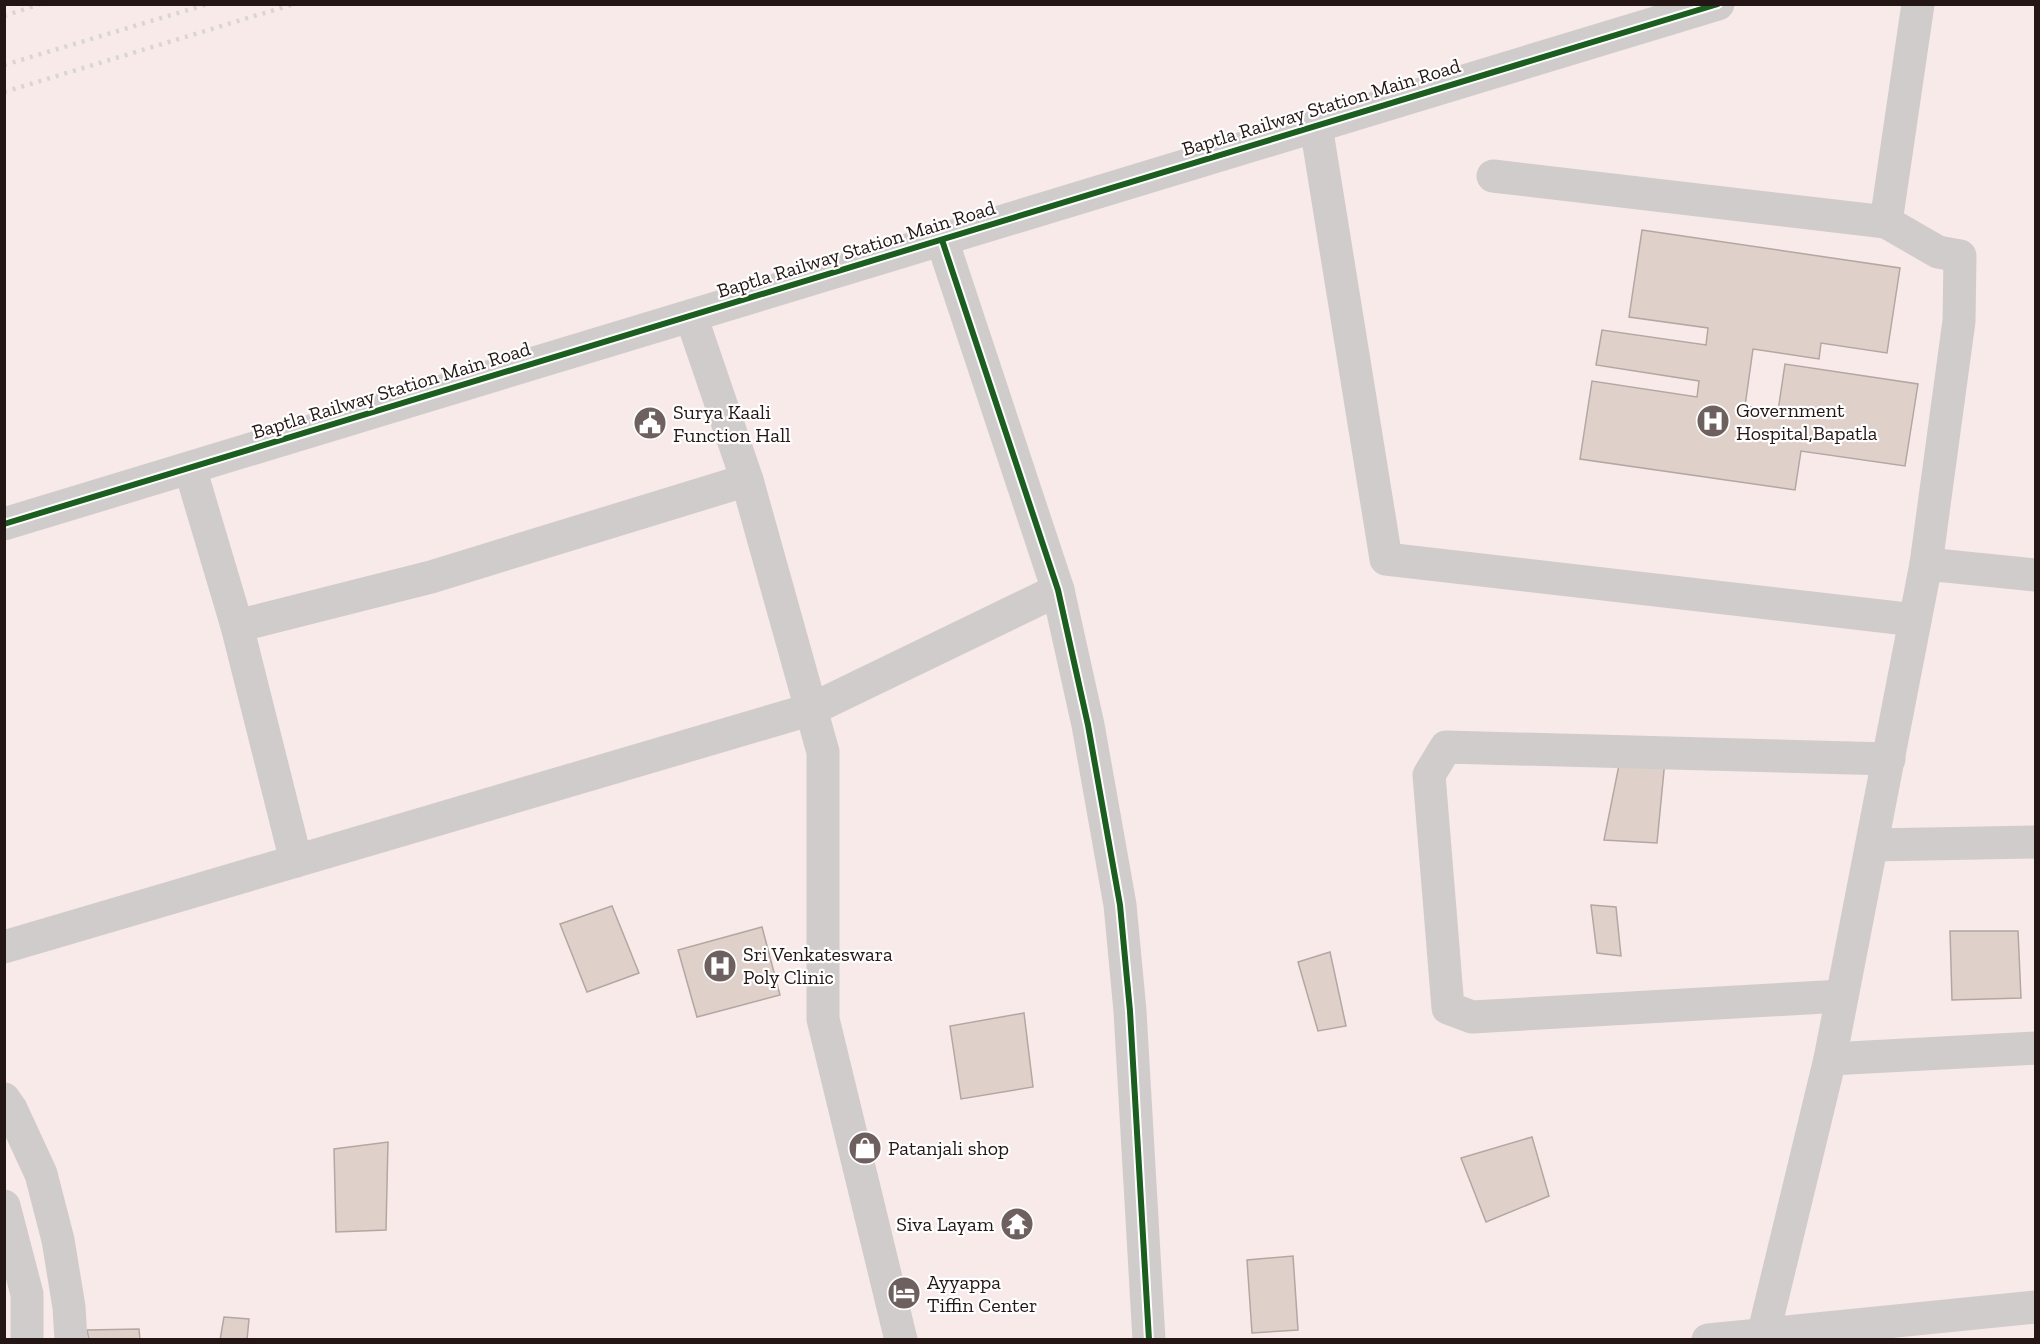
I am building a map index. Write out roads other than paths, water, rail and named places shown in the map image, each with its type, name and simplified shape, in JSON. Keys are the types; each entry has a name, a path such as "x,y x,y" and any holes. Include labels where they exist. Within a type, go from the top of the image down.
{"street":[{"name":"Baptla Railway Station Main Road","path":"4,524 1718,4"},
{"path":"1886,222 1917,4"},
{"path":"1316,126 1386,559 1916,620"},
{"path":"1493,176 1886,222 1938,252 1960,256 1959,321 1926,564 1916,620 1830,1059 1762,1337"},
{"path":"942,240 1058,590 1088,725 1120,905 1130,1011 1149,1340"},
{"path":"691,316 747,480 823,752 823,1019 901,1340"},
{"path":"190,468 237,626 296,861"},
{"path":"237,626 431,577 747,480"},
{"path":"1926,564 2036,576"},
{"path":"4,947 812,709 1058,590"},
{"path":"1842,996 1472,1017 1448,1008 1429,775 1446,747 1889,759"},
{"path":"1872,845 2036,842"},
{"path":"1830,1059 2036,1048"},
{"path":"4,1100 11,1109 41,1174 58,1240 69,1307 71,1340"},
{"path":"4,1206 27,1294 27,1340"},
{"path":"1708,1340 1762,1337 2036,1307"}],"railway":[{"path":"4,16 40,4"},
{"path":"4,65 208,4"},
{"path":"4,92 294,4"}],"place":[{"name":"Government Hospital,Bapatla","path":"1713,421"},
{"name":"Surya Kaali Function Hall","path":"650,423"},
{"name":"Sri Venkateswara Poly Clinic","path":"720,966"},
{"name":"Patanjali shop","path":"865,1148"},
{"name":"Siva Layam","path":"1017,1224"},
{"name":"Ayyappa Tiffin Center","path":"904,1293"}]}
